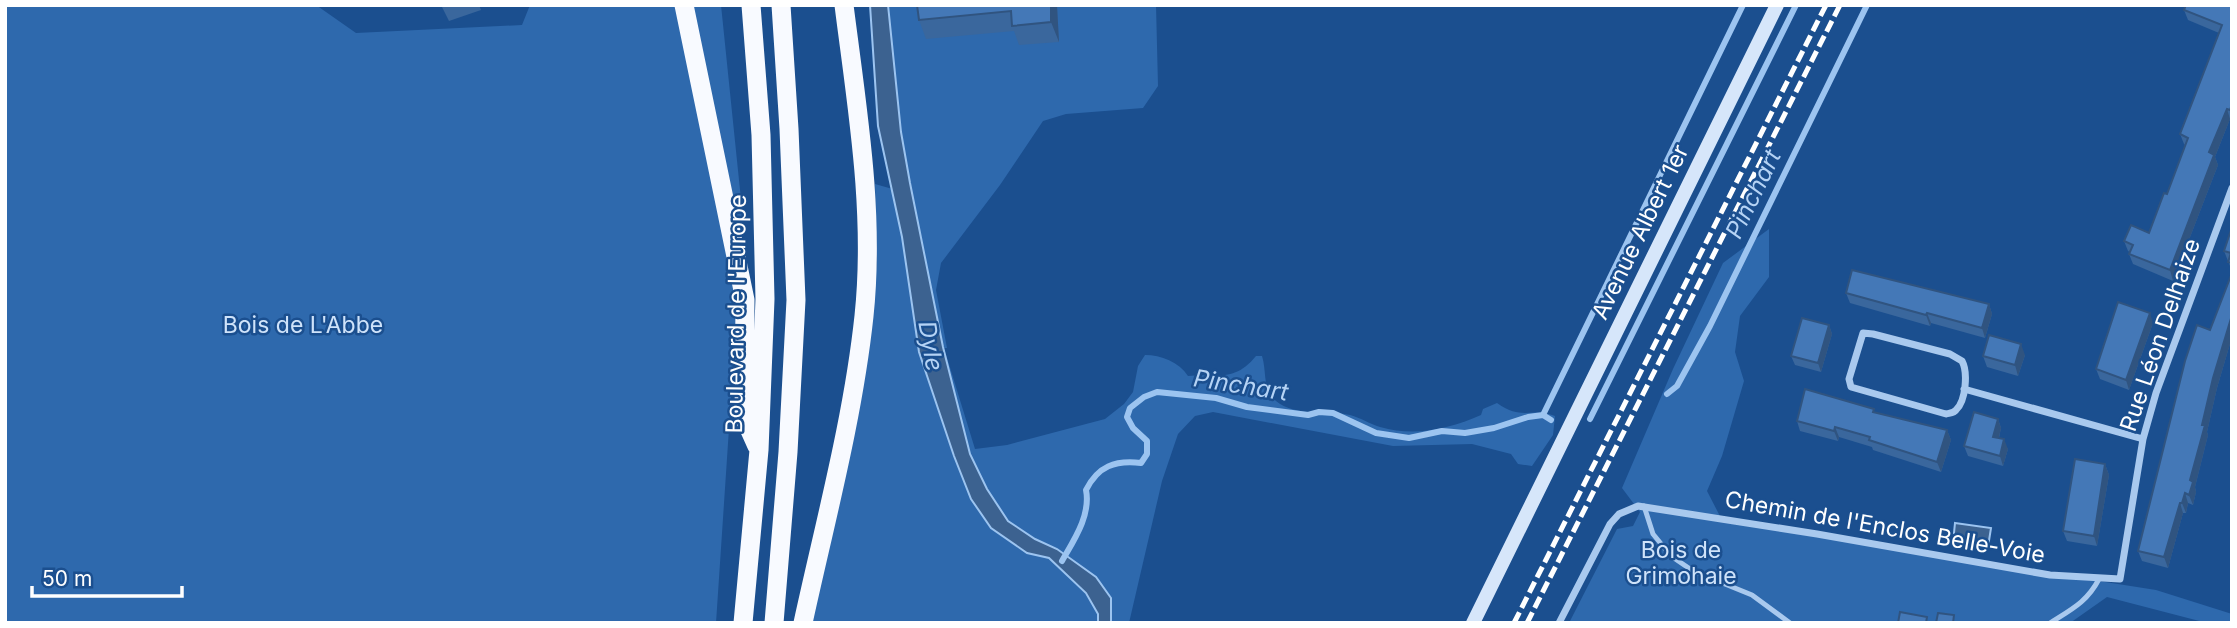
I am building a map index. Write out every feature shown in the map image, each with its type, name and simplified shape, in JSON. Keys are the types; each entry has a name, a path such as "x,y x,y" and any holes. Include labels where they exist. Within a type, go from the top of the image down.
{"highway":[{"path":"684,5 745,300 744,417 759,450"},
{"name":"Boulevard de l'Europe","path":"744,623 759,450 765,299 761,135 751,5"},
{"path":"774,623 788,452 796,300 781,5"},
{"path":"803,623 855,379 864,315 867,244 864,163 844,5"}],"main road":[{"name":"Avenue Albert 1er","path":"1474,623 1777,5"}],"street":[{"name":"Rue Léon Delhaize","path":"2120,579 2143,439 2169,354 2232,188"},
{"path":"1863,333 1950,354 1962,361 1966,377 1964,389 1958,408 1955,412 1946,414 1851,387 1849,379 1863,333"},
{"path":"1964,389 2143,439"},
{"path":"1559,623 1610,524 1625,510 1644,506"},
{"name":"Chemin de l'Enclos Belle-Voie","path":"1644,506 2040,574 2120,579"}],"lane":[{"path":"1644,506 1653,534 1671,556 1693,571 1752,595 1790,623"},
{"path":"2050,623 2085,600 2099,579"}],"green space":[{"name":"Bois de L'Abbe","path":"5,5 316,5 356,33 522,25 530,5 721,5 743,219 716,623 5,623"},
{"path":"888,5 1156,5 1158,86 1143,108 1066,114 1043,121 1000,185 941,263 936,290 947,348 944,348 975,449 1007,445 1105,419 1124,404 1133,392 1138,366 1145,355 1169,360 1188,376 1225,375 1240,370 1256,356 1262,356 1269,391 1276,401 1284,406 1302,411 1350,415 1393,430 1444,428 1481,415 1483,409 1497,403 1520,413 1555,416 1553,435 1532,466 1518,464 1511,454 1472,444 1393,446 1213,412 1195,416 1178,434 1162,481 1129,623 1111,623 1112,618 1057,549 1035,539 1008,521 987,489 970,454 943,347 910,183 901,132"},
{"path":"875,184 896,190 919,352 971,499 1027,553 1049,558 1086,593 1098,614 1098,623 812,623 873,304 877,262"},
{"name":"Bois de Grimohaie","path":"1769,229 1769,277 1740,316 1735,352 1744,381 1722,456 1707,491 1723,522 2156,590 2232,614 2232,623 2207,623 2107,597 2070,623 1569,623 1617,529 1633,526 1640,512 1622,488 1673,369 1723,263"}],"water":[{"name":"Dyle","path":"870,5 888,5 901,132 910,183 943,347 970,454 987,489 1008,521 1035,539 1057,549 1096,577 1111,598 1111,623 1098,623 1098,614 1086,593 1049,558 1027,553 991,528 971,499 954,456 919,352 902,237 878,126"},
{"path":"1955,523 1991,528 1988,547 1953,543"}],"building":[{"path":"917,5 1051,5 1051,22 1012,26 1011,11 919,20"},
{"path":"2186,5 2232,6 2232,104 2230,110 2227,109 2209,152 2214,155 2170,270 2129,254 2133,245 2124,241 2131,225 2149,233 2164,193 2167,194 2188,138 2180,134 2222,25 2184,10"},
{"path":"2232,227 2232,263 2228,262 2231,253 2224,251"},
{"path":"1852,270 1989,304 1982,328 1846,293"},
{"path":"2232,273 2232,315 2213,378 2189,495 2185,493 2180,503 2164,557 2138,551 2185,361 2197,325 2210,330"},
{"path":"2118,302 2150,313 2126,380 2096,369"},
{"path":"1802,318 1829,325 1818,363 1791,356"},
{"path":"1989,335 2021,344 2015,365 1983,356"},
{"path":"1805,389 1874,409 1873,412 1947,430 1937,462 1869,440 1870,437 1835,427 1834,431 1797,421"},
{"path":"1974,412 1998,419 1993,437 2004,439 2000,456 1964,446"},
{"path":"2075,459 2105,464 2094,536 2063,531"},
{"path":"1900,612 1927,617 1926,623 1898,623"},
{"path":"1938,613 1954,615 1953,623 1936,623"}],"waterway":[{"path":"1543,415 1743,5"},
{"path":"1590,419 1796,5"},
{"name":"Pinchart","path":"1667,394 1677,386 1710,326 1867,5"},
{"name":"Pinchart","path":"1062,561 1084,518 1086,490 1096,475 1115,464 1141,463 1147,454 1147,441 1133,428 1127,417 1130,408 1144,397 1157,392 1216,398 1247,407 1308,415 1319,412 1333,413 1376,433 1409,438 1442,431 1465,433 1543,415 1551,420"}],"railway":[{"path":"1514,623 1826,5"},
{"path":"1527,623 1840,5"}]}
